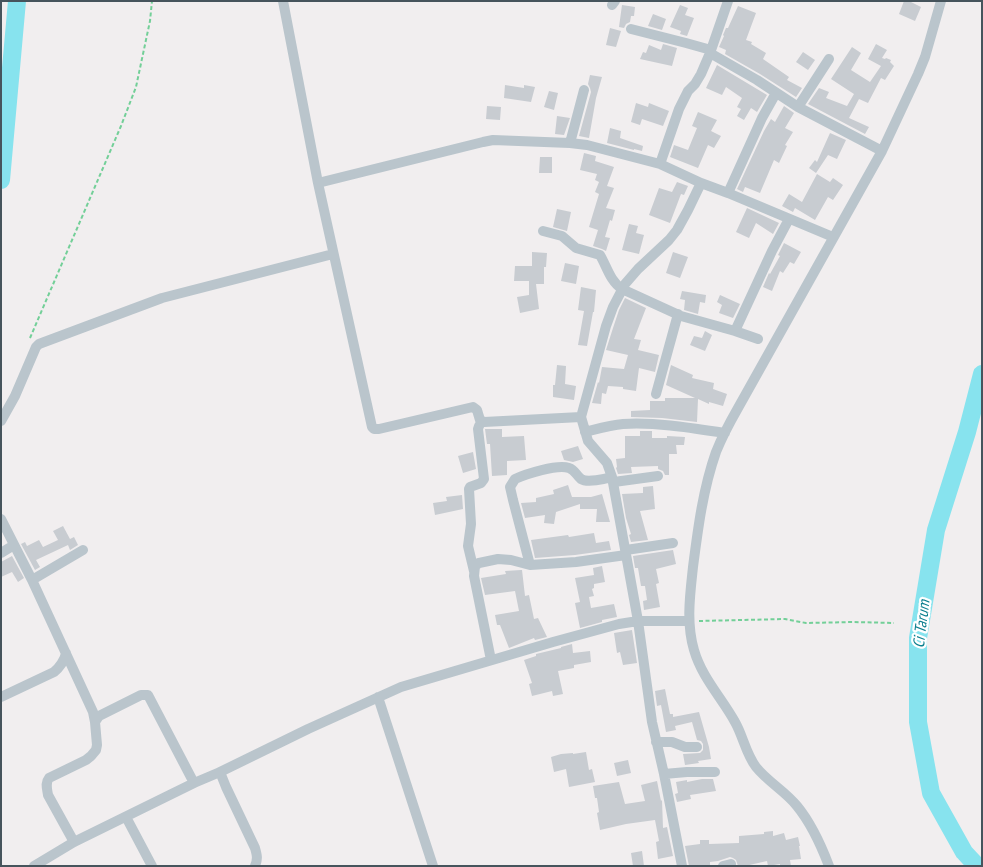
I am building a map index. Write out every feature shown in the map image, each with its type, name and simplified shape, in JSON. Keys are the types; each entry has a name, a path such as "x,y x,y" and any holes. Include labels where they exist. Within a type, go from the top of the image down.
{"street":[{"path":"283,1 318,183 372,427 380,429 473,408 476,408 482,421"},
{"path":"660,164 683,99 701,74 728,1"},
{"path":"829,866 808,820 796,805 768,780 756,766 735,722 711,686 693,649 689,621 696,545 705,490 717,451 725,433 882,151 925,57 941,1"},
{"path":"631,30 711,51 798,107 882,151"},
{"path":"798,107 829,58"},
{"path":"570,143 584,90"},
{"path":"728,194 762,118 776,93"},
{"path":"318,183 493,140 570,143 587,145 660,164 701,183 833,237"},
{"path":"682,866 656,742 638,621 613,480 607,463 588,441 581,417 606,326 622,289 638,269 677,230 701,183"},
{"path":"735,331 789,219"},
{"path":"543,231 562,236 573,247 600,255 616,285 622,289 678,314 758,339"},
{"path":"1,421 15,396 36,347 42,343 162,298 334,254"},
{"path":"656,394 678,314"},
{"path":"482,421 581,417"},
{"path":"482,421 478,429 484,479 481,483 469,489 471,524 468,546 491,660"},
{"path":"585,432 622,424 634,424 725,433"},
{"path":"530,565 510,487 514,478 560,467 574,470 580,478 585,480 613,480 658,476"},
{"path":"1,519 91,705 95,722 96,750 86,760 46,781 48,795 74,842"},
{"path":"474,571 475,566 479,563 498,559 530,565 576,562 673,543"},
{"path":"1,553 14,545"},
{"path":"32,580 83,550"},
{"path":"34,866 74,842 194,783 401,687 619,624 638,621 689,621"},
{"path":"1,697 54,672 59,668 66,653"},
{"path":"95,722 99,716 141,695 148,695 194,783"},
{"path":"378,697 432,866"},
{"path":"656,742 672,742 685,747 697,746"},
{"path":"220,772 255,848 257,855 255,866"},
{"path":"664,774 715,772"},
{"path":"126,817 152,866"}],"path":[{"path":"30,337 122,126 136,87 150,21 152,1"},
{"path":"689,621 786,619 806,623 894,623"}],"building":[{"path":"904,1 909,1 921,7 915,21 899,14"},
{"path":"622,5 635,7 634,16 631,16 630,22 624,28 619,27"},
{"path":"680,5 688,8 685,15 694,18 687,36 680,34 681,31 670,27"},
{"path":"738,6 756,13 746,40 752,42 751,44 766,53 763,59 789,77 787,80 802,88 796,97 725,54 726,50 719,47 726,28 728,28"},
{"path":"653,14 666,19 662,30 648,26"},
{"path":"610,28 621,31 616,47 606,45"},
{"path":"663,44 677,48 672,66 640,59 643,52 646,53 649,45 661,50"},
{"path":"876,44 887,50 882,58 891,60 890,62 894,66 885,80 881,78 868,103 859,99 849,118 869,127 865,134 808,104 819,88 829,92 826,98 847,106 854,94 831,79 852,47 861,53 851,70 870,82 881,66 868,59"},
{"path":"803,52 815,60 808,70 796,62"},
{"path":"717,65 767,95 757,112 751,108 744,120 737,116 741,109 737,107 742,98 726,87 722,95 706,88"},
{"path":"590,75 602,77 589,138 579,136 591,92 588,84"},
{"path":"505,85 524,88 524,85 535,87 531,102 504,98"},
{"path":"549,91 558,93 554,110 544,107"},
{"path":"636,103 648,107 649,103 669,111 663,126 642,119 640,125 631,122"},
{"path":"487,106 501,107 500,120 486,119"},
{"path":"784,106 794,113 785,128 793,132 785,145 787,146 779,163 774,160 760,193 745,187 743,192 737,189 764,131 771,119 775,122"},
{"path":"698,112 717,120 711,131 721,136 714,148 708,145 698,168 670,157 674,145 688,150 697,128 692,126"},
{"path":"557,116 570,118 564,135 555,134"},
{"path":"610,128 621,131 620,138 643,146 642,151 607,143"},
{"path":"830,133 846,140 837,159 828,155 816,173 809,168 815,160 817,162"},
{"path":"584,153 596,156 595,161 614,167 607,186 614,188 606,208 615,210 605,237 610,238 606,251 593,246 598,230 589,227 599,194 595,192 599,182 595,180 597,174 580,170"},
{"path":"540,157 552,157 552,173 539,173"},
{"path":"817,174 830,182 833,178 843,185 833,200 828,197 815,220 795,208 793,212 782,206 789,194 802,202"},
{"path":"677,182 688,186 684,195 681,194 670,223 649,215 659,188 672,192"},
{"path":"747,208 779,223 773,234 756,223 749,238 736,232"},
{"path":"557,209 571,212 567,231 553,227"},
{"path":"629,224 638,226 636,233 644,235 639,254 622,250"},
{"path":"784,243 801,252 794,264 790,262 783,273 780,271 772,291 763,287 780,256 778,255"},
{"path":"532,252 547,253 546,267 544,267 544,284 536,284 539,309 520,313 517,297 529,295 529,281 514,281 515,266 532,266"},
{"path":"673,252 688,257 680,278 666,273"},
{"path":"565,263 579,266 576,284 561,281"},
{"path":"581,287 596,290 594,312 587,346 578,345 584,311 578,310"},
{"path":"682,291 706,295 705,303 700,302 698,314 684,310 685,300 680,299"},
{"path":"720,295 740,304 733,318 719,313 722,305 717,302"},
{"path":"625,298 646,308 634,339 641,340 638,350 659,355 655,372 639,368 636,391 623,389 623,387 608,386 606,394 602,393 601,404 592,403 602,367 624,369 628,355 606,350 619,310"},
{"path":"705,331 712,335 705,351 690,345 694,336 702,338"},
{"path":"557,365 566,366 565,384 576,386 574,400 553,397"},
{"path":"671,365 693,375 692,378 714,383 713,389 727,394 723,406 709,402 709,404 698,399 697,422 631,417 631,411 650,410 650,401 665,401 665,398 695,398 666,385"},
{"path":"485,429 502,429 502,437 524,436 526,460 507,461 507,475 492,476 490,444 487,444"},
{"path":"640,431 652,431 652,438 667,438 667,436 685,437 684,445 676,445 677,454 669,454 669,475 665,475 663,471 658,469 658,466 631,467 632,473 618,474 616,459 625,458 625,436 640,436"},
{"path":"578,446 583,459 573,462 564,460 561,451"},
{"path":"473,452 476,469 463,473 458,456"},
{"path":"568,485 572,497 591,497 602,494 610,522 596,522 597,509 580,509 580,504 556,512 554,524 544,523 545,515 525,518 521,503 536,502 536,498 554,494 553,490"},
{"path":"653,486 655,509 640,511 648,540 631,542 622,494 643,493 643,487"},
{"path":"462,495 463,509 435,515 433,503 447,501 446,497"},
{"path":"63,526 70,539 74,537 78,545 70,550 68,545 36,560 40,567 35,570 21,544 25,542 27,546 39,540 43,547 58,540 53,531"},
{"path":"594,533 596,543 609,541 611,550 535,558 531,540"},
{"path":"673,550 676,564 656,569 659,583 656,584 660,607 644,610 643,601 647,600 645,586 641,586 638,568 635,568 633,556"},
{"path":"12,556 24,578 18,582 12,572 1,577 1,562"},
{"path":"602,566 605,582 594,584 592,589 594,596 589,597 591,608 614,604 617,617 580,628 575,603 580,602 575,578 594,575 593,568"},
{"path":"522,570 525,596 529,595 534,619 538,618 547,637 535,640 534,638 509,648 500,625 497,625 495,615 519,611 515,591 485,595 481,578 506,574 505,571"},
{"path":"632,630 637,663 623,665 620,652 617,653 614,633"},
{"path":"572,644 573,653 590,651 591,662 574,665 574,668 558,671 563,694 553,696 552,691 532,696 529,684 532,683 524,660 536,656 536,654"},
{"path":"665,689 670,714 673,714 673,717 699,712 711,759 685,765 683,754 700,753 703,750 703,744 697,740 692,722 675,726 676,730 666,732 661,705 657,706 655,691"},
{"path":"586,752 589,770 592,769 595,782 569,787 566,769 554,772 551,757 561,754"},
{"path":"628,760 631,773 617,776 614,763"},
{"path":"713,779 716,791 690,795 691,799 677,802 675,794 678,793 676,782"},
{"path":"657,781 662,800 663,828 667,827 673,856 658,859 656,842 659,841 655,820 600,830 597,798 595,798 593,786 619,782 625,804 645,801 641,785"},
{"path":"773,831 773,836 784,833 786,840 798,837 801,859 790,860 791,866 780,866 780,864 768,866 767,861 738,866 736,860 730,857 710,862 710,865 689,866 685,846 700,844 700,840 709,840 709,844 739,843 739,836 764,834 764,832"},
{"path":"642,851 644,866 633,866 631,853"}],"waterway":[{"name":"Ci Tarum","path":"1,180 17,1"},
{"name":"Ci Tarum","path":"977,866 964,852 931,793 918,722 918,638 936,530 967,432 982,374"}]}
